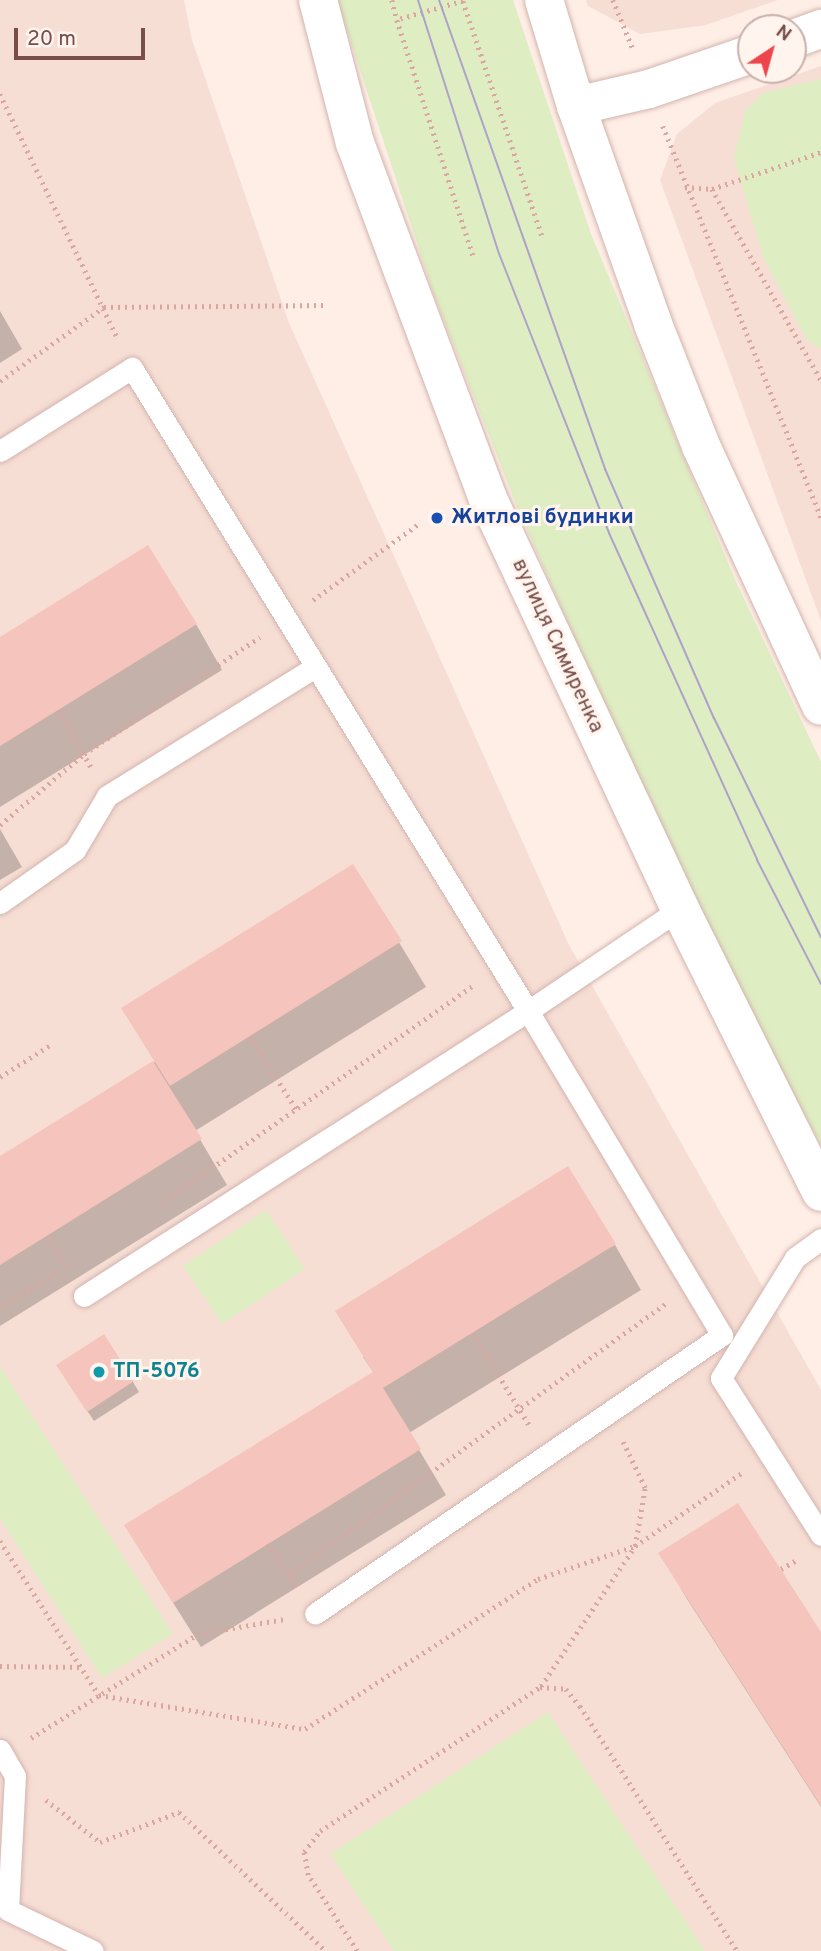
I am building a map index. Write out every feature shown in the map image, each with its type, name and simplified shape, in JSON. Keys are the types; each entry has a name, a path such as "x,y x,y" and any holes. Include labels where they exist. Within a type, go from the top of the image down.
{"street":[{"name":"вулиця Симиренка","path":"318,0 355,143 488,499 680,909 821,1192"},
{"path":"544,0 576,106 701,446 821,706"},
{"path":"576,106 649,89 737,59"}],"lane":[{"path":"0,451 132,368 528,1011 722,1335 315,1614"},
{"path":"0,903 75,849 107,796 315,667"},
{"path":"84,1296 528,1011 680,909"},
{"path":"821,1238 795,1258 721,1378 821,1535"},
{"path":"2,1753 15,1776 4,1914 93,1951"}],"path":[{"path":"392,0 474,258"},
{"path":"397,20 463,1 542,236"},
{"path":"0,93 132,368"},
{"path":"821,152 712,189 685,187 821,518"},
{"path":"712,189 821,380"},
{"path":"0,381 104,307 323,305"},
{"path":"0,825 84,754 286,620 421,522"},
{"path":"59,710 107,796"},
{"path":"147,1212 298,1111 500,967"},
{"path":"250,1036 319,1145"},
{"path":"0,1077 52,1044"},
{"path":"0,1307 78,1259"},
{"path":"288,1575 692,1284"},
{"path":"473,1333 547,1455"},
{"path":"357,1951 308,1875 304,1852 320,1831 540,1687 635,1546 645,1488 610,1413"},
{"path":"0,1541 99,1695 305,1729 538,1579 635,1546 769,1453"},
{"path":"2,1753 198,1634 315,1614 267,1544"},
{"path":"0,1666 81,1667"},
{"path":"540,1687 566,1689 580,1706 737,1951"},
{"path":"15,1776 100,1842 179,1812 326,1951"}],"shaded area":[{"path":"0,0 184,0 192,40 289,323 569,945 821,1390 821,1951 0,1951"},
{"path":"586,0 778,0 706,25 640,34 588,6"},
{"path":"821,66 821,621 660,180 677,134 715,103 769,84 807,84 807,71"}],"green space":[{"path":"337,0 513,0 591,234 736,582 821,762 821,1145 746,1006 625,753 517,507 434,295"},
{"path":"821,79 821,349 807,340 764,259 734,159 745,111 763,93"},
{"path":"266,1210 305,1269 222,1324 183,1266"},
{"path":"0,1366 173,1634 102,1678 0,1518"},
{"path":"548,1712 705,1951 394,1951 330,1854"}],"building":[{"path":"148,545 197,624 0,746 0,637"},
{"path":"353,864 402,941 170,1086 121,1008"},
{"path":"153,1061 202,1139 0,1265 0,1156"},
{"path":"568,1166 616,1244 383,1388 421,1449 173,1603 124,1525 373,1372 335,1311"},
{"name":"ТП-5076","path":"104,1334 134,1381 87,1412 56,1365"},
{"path":"738,1503 821,1632 821,1806 658,1553"}],"tram line":[{"path":"418,0 498,251 609,533 757,860 821,984"},
{"path":"439,0 605,469 714,718 821,937"}],"place":[{"name":"Житлові будинки","path":"437,518"},
{"name":"ТП-5076","path":"99,1372"}]}
